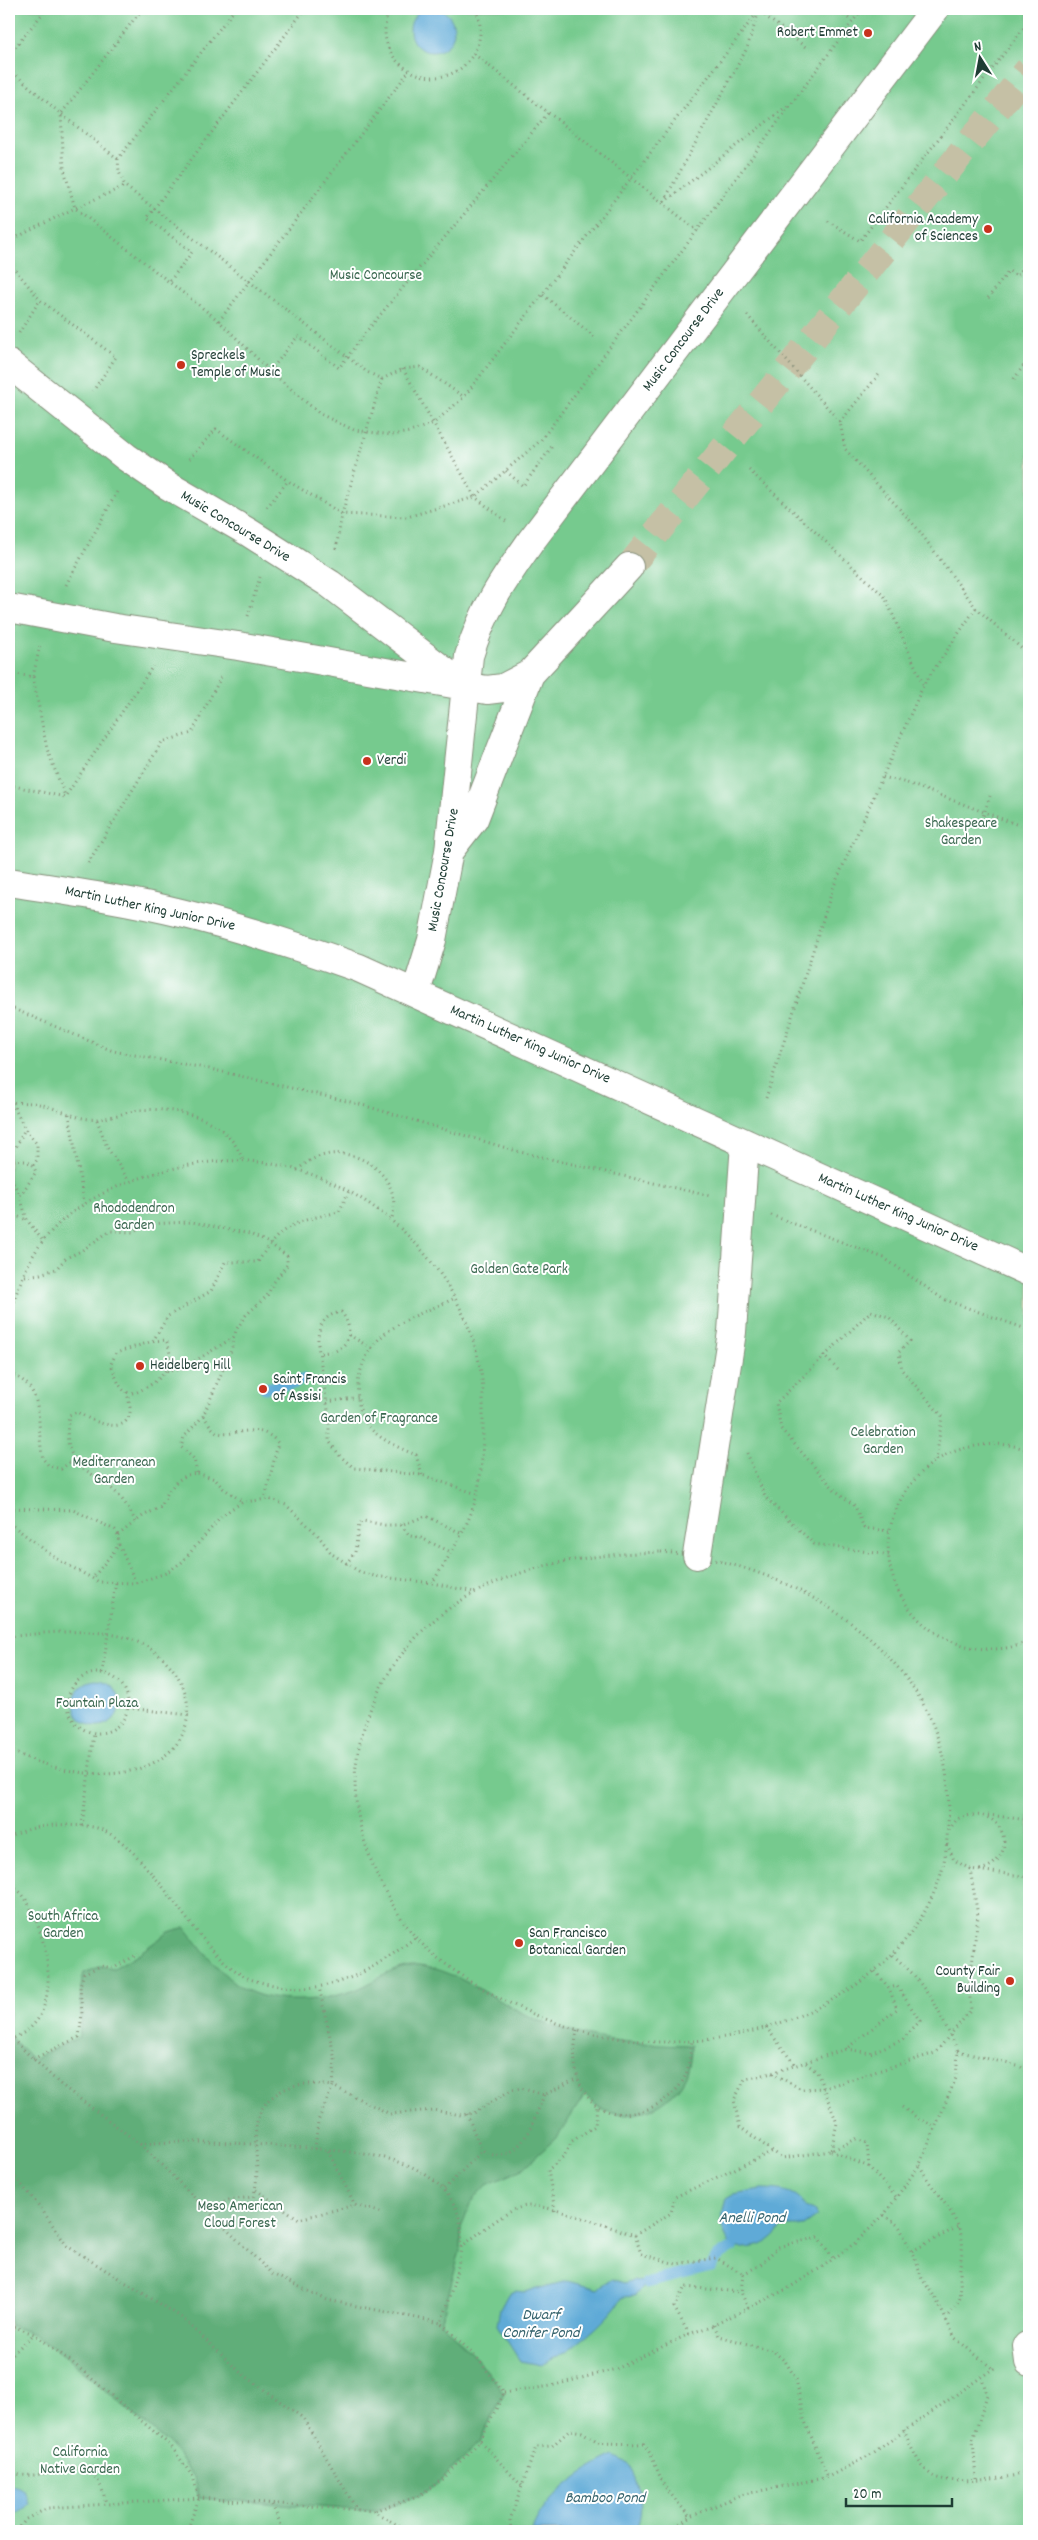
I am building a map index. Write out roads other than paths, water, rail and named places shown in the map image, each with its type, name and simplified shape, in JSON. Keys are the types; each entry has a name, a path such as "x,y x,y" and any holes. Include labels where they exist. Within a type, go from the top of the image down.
{"street":[{"name":"Music Concourse Drive","path":"416,992 432,940 449,851 469,656 478,626 492,598 935,9"},
{"name":"Music Concourse Drive","path":"11,352 76,416 126,457 167,485 330,584 465,686"},
{"path":"9,608 115,628 238,646 487,690 503,688 530,674 629,567"},
{"path":"449,851 474,819 530,674"},
{"name":"Martin Luther King Junior Drive","path":"9,882 71,891 180,913 239,928 317,953 416,992 1029,1272"},
{"path":"697,1555 732,1332 745,1143"}],"water":[{"path":"428,8 436,8 448,14 454,30 448,46 436,52 428,52 416,46 410,34 410,26 416,14"},
{"path":"97,1680 110,1684 116,1690 120,1703 116,1716 110,1722 97,1726 84,1722 78,1716 74,1703 78,1690 84,1684"},
{"name":"Anelli Pond","path":"761,2189 774,2189 792,2194 802,2201 805,2207 816,2211 817,2216 803,2226 783,2226 772,2238 761,2245 748,2248 732,2248 724,2232 721,2220 726,2198 733,2194"},
{"name":"Dwarf Conifer Pond","path":"612,2279 624,2283 633,2280 646,2283 635,2296 623,2297 597,2327 576,2344 541,2365 520,2361 497,2325 500,2309 508,2294 514,2291 525,2292 567,2281 597,2289"},
{"name":"Bamboo Pond","path":"614,2456 627,2464 632,2471 638,2488 641,2506 635,2531 532,2531 545,2507 565,2486"},
{"path":"9,2485 23,2490 30,2504 9,2518"}],"waterway":[{"path":"265,1388 296,1383 302,1379"},
{"path":"646,2283 711,2267 716,2258 732,2248"}],"tunnel":[{"path":"629,567 1029,69"}],"place":[{"name":"Robert Emmet","path":"868,33"},
{"name":"California Academy of Sciences","path":"988,229"},
{"name":"Spreckels Temple of Music","path":"181,365"},
{"name":"Verdi","path":"367,761"},
{"name":"Heidelberg Hill","path":"140,1366"},
{"name":"Saint Francis of Assisi","path":"263,1389"},
{"name":"San Francisco Botanical Garden","path":"519,1943"},
{"name":"County Fair Building","path":"1010,1981"}],"park label":[{"name":"Music Concourse","path":"376,276"},
{"name":"Shakespeare Garden","path":"961,832"},
{"name":"Rhododendron Garden","path":"134,1218"},
{"name":"Golden Gate Park","path":"519,1270"},
{"name":"Garden of Fragrance","path":"379,1419"},
{"name":"Celebration Garden","path":"883,1442"},
{"name":"Mediterranean Garden","path":"114,1472"},
{"name":"Fountain Plaza","path":"97,1704"},
{"name":"South Africa Garden","path":"63,1926"},
{"name":"Meso American Cloud Forest","path":"240,2216"},
{"name":"California Native Garden","path":"80,2462"}]}
